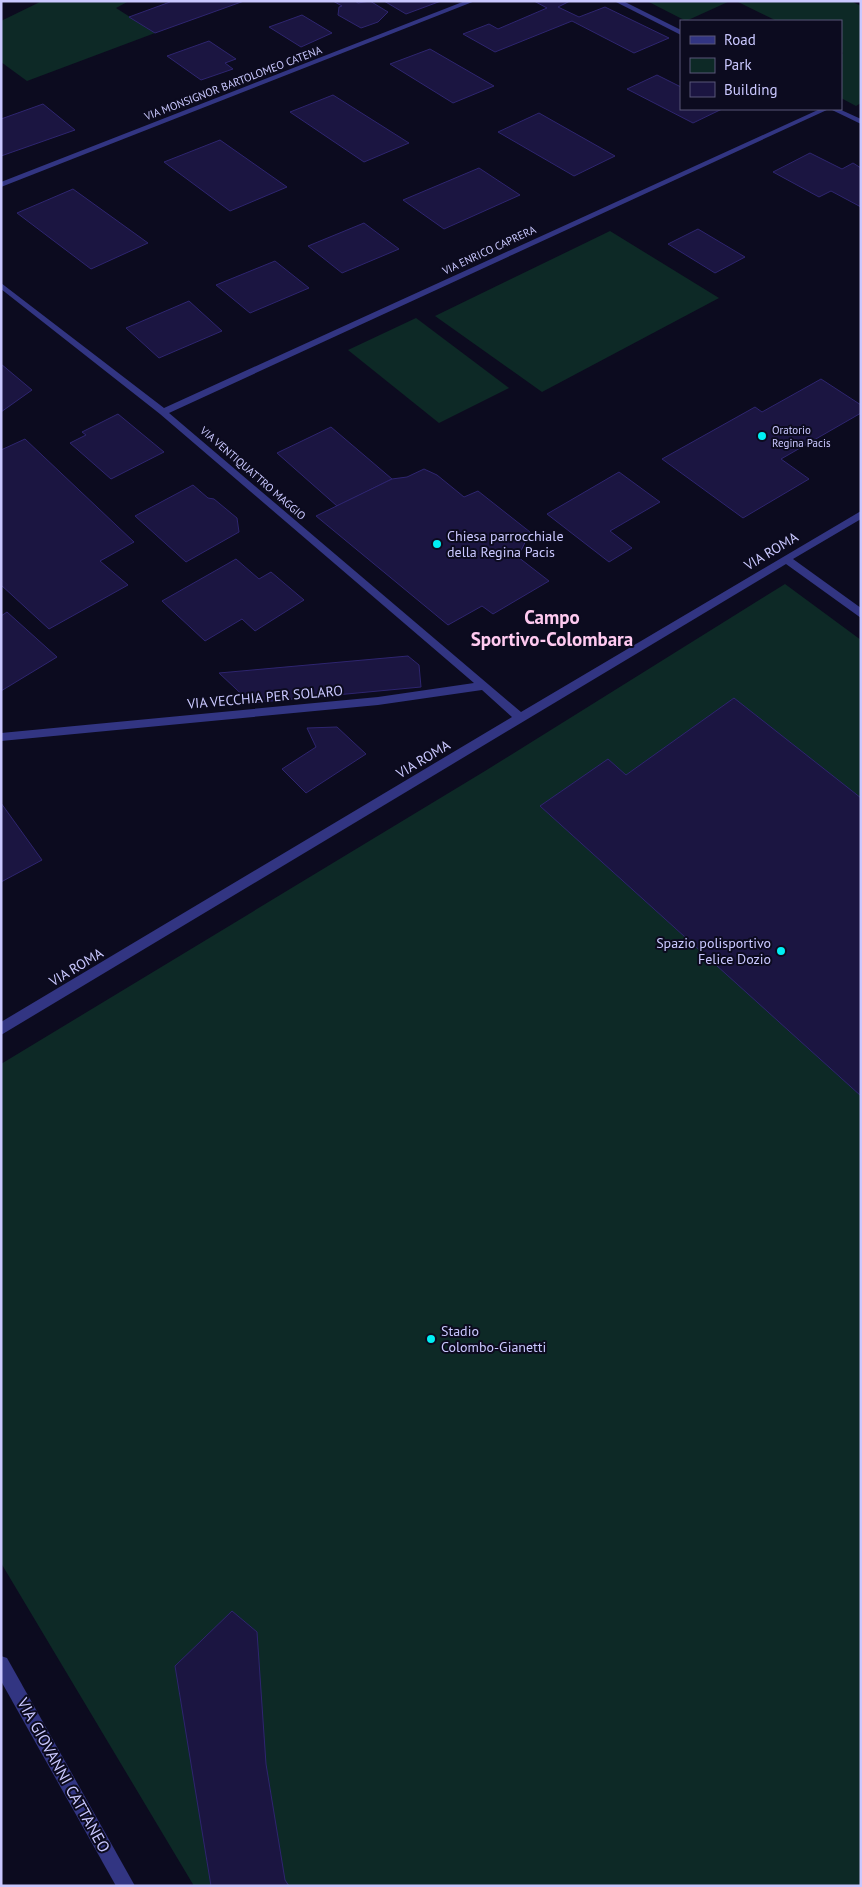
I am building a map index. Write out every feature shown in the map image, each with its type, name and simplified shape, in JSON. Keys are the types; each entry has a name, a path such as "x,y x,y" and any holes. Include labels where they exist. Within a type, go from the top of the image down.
{"street":[{"name":"VIA MONSIGNOR BARTOLOMEO CATENA","path":"1,185 472,1"},
{"path":"616,1 680,33"},
{"name":"VIA ENRICO CAPRERA","path":"164,412 823,110"},
{"path":"836,110 861,122"},
{"name":"VIA VENTIQUATTRO MAGGIO","path":"1,285 164,412 484,686"},
{"name":"VIA ROMA","path":"1,1030 861,514"},
{"path":"786,559 861,614"},
{"path":"484,686 520,718"},
{"name":"VIA VECCHIA PER SOLARO","path":"1,737 378,701 484,686"},
{"name":"VIA GIOVANNI CATTANEO","path":"1,1664 126,1886"}],"green space":[{"path":"42,1 129,1 116,8 155,33 27,81 1,62 1,21"},
{"path":"647,1 730,1 688,20 684,20"},
{"path":"736,1 851,1 861,6 861,103 856,106 842,99 842,20 775,20"},
{"path":"610,231 719,298 542,392 435,316"},
{"path":"416,318 509,388 439,423 348,350"},
{"name":"Stadio Colombo-Gianetti","path":"785,584 861,640 861,1886 194,1886 1,1563 1,1064 485,771"}],"building":[{"path":"169,1 244,1 155,33 129,17"},
{"path":"333,1 355,1 358,3 370,1 388,12 378,22 361,28 338,15 339,7 342,6"},
{"path":"384,1 441,1 406,14"},
{"path":"534,1 570,1 558,7 579,17 605,7 669,38 634,53 572,21 495,52 463,34 489,24 498,29 547,8"},
{"path":"302,15 332,33 301,47 269,27"},
{"path":"209,41 236,59 225,63 233,69 201,80 167,56"},
{"path":"430,49 494,86 453,103 390,64"},
{"path":"657,75 680,86 680,110 720,110 693,123 627,89"},
{"path":"333,95 409,143 364,162 290,112"},
{"path":"43,104 75,130 1,156 1,119"},
{"path":"539,113 615,156 574,176 498,132"},
{"path":"220,140 287,187 230,211 164,162"},
{"path":"810,153 842,169 853,163 861,168 861,207 831,191 819,197 773,172"},
{"path":"479,168 520,195 444,229 403,200"},
{"path":"73,189 148,243 91,269 17,213"},
{"path":"364,223 399,249 342,273 308,246"},
{"path":"698,229 745,257 715,273 668,244"},
{"path":"275,261 309,288 250,313 216,285"},
{"path":"189,301 222,331 159,358 126,328"},
{"path":"1,364 32,390 1,412"},
{"name":"Oratorio Regina Pacis","path":"821,379 861,405 861,413 781,459 809,479 743,518 662,459 755,407 762,412"},
{"path":"118,414 164,452 111,479 70,443 86,435 82,432"},
{"path":"331,427 392,479 337,506 277,453"},
{"path":"25,439 134,542 100,561 128,585 49,629 1,585 1,450"},
{"name":"Chiesa parrocchiale della Regina Pacis","path":"424,469 437,475 464,497 478,491 530,532 518,557 549,581 493,614 482,606 448,625 316,516 392,479 407,477"},
{"path":"619,472 660,502 610,531 632,548 609,562 547,514"},
{"path":"193,485 237,518 239,532 186,562 135,516"},
{"path":"236,559 259,579 271,572 304,600 255,631 242,619 205,641 162,601"},
{"path":"7,612 57,657 1,691 1,616"},
{"path":"408,656 419,665 421,687 251,703 219,673"},
{"name":"Spazio polisportivo Felice Dozio","path":"734,698 861,798 861,1096 540,806 608,759 626,775"},
{"path":"337,727 366,754 306,793 282,769 316,747 307,728"},
{"path":"1,803 42,860 1,882"},
{"path":"232,1611 257,1632 266,1764 285,1880 289,1886 211,1886 175,1666"}],"place":[{"name":"Oratorio Regina Pacis","path":"762,436"},
{"name":"Chiesa parrocchiale della Regina Pacis","path":"437,544"},
{"name":"Spazio polisportivo Felice Dozio","path":"781,951"},
{"name":"Stadio Colombo-Gianetti","path":"431,1339"}],"district":[{"name":"Campo Sportivo-Colombara","path":"552,628"}]}
